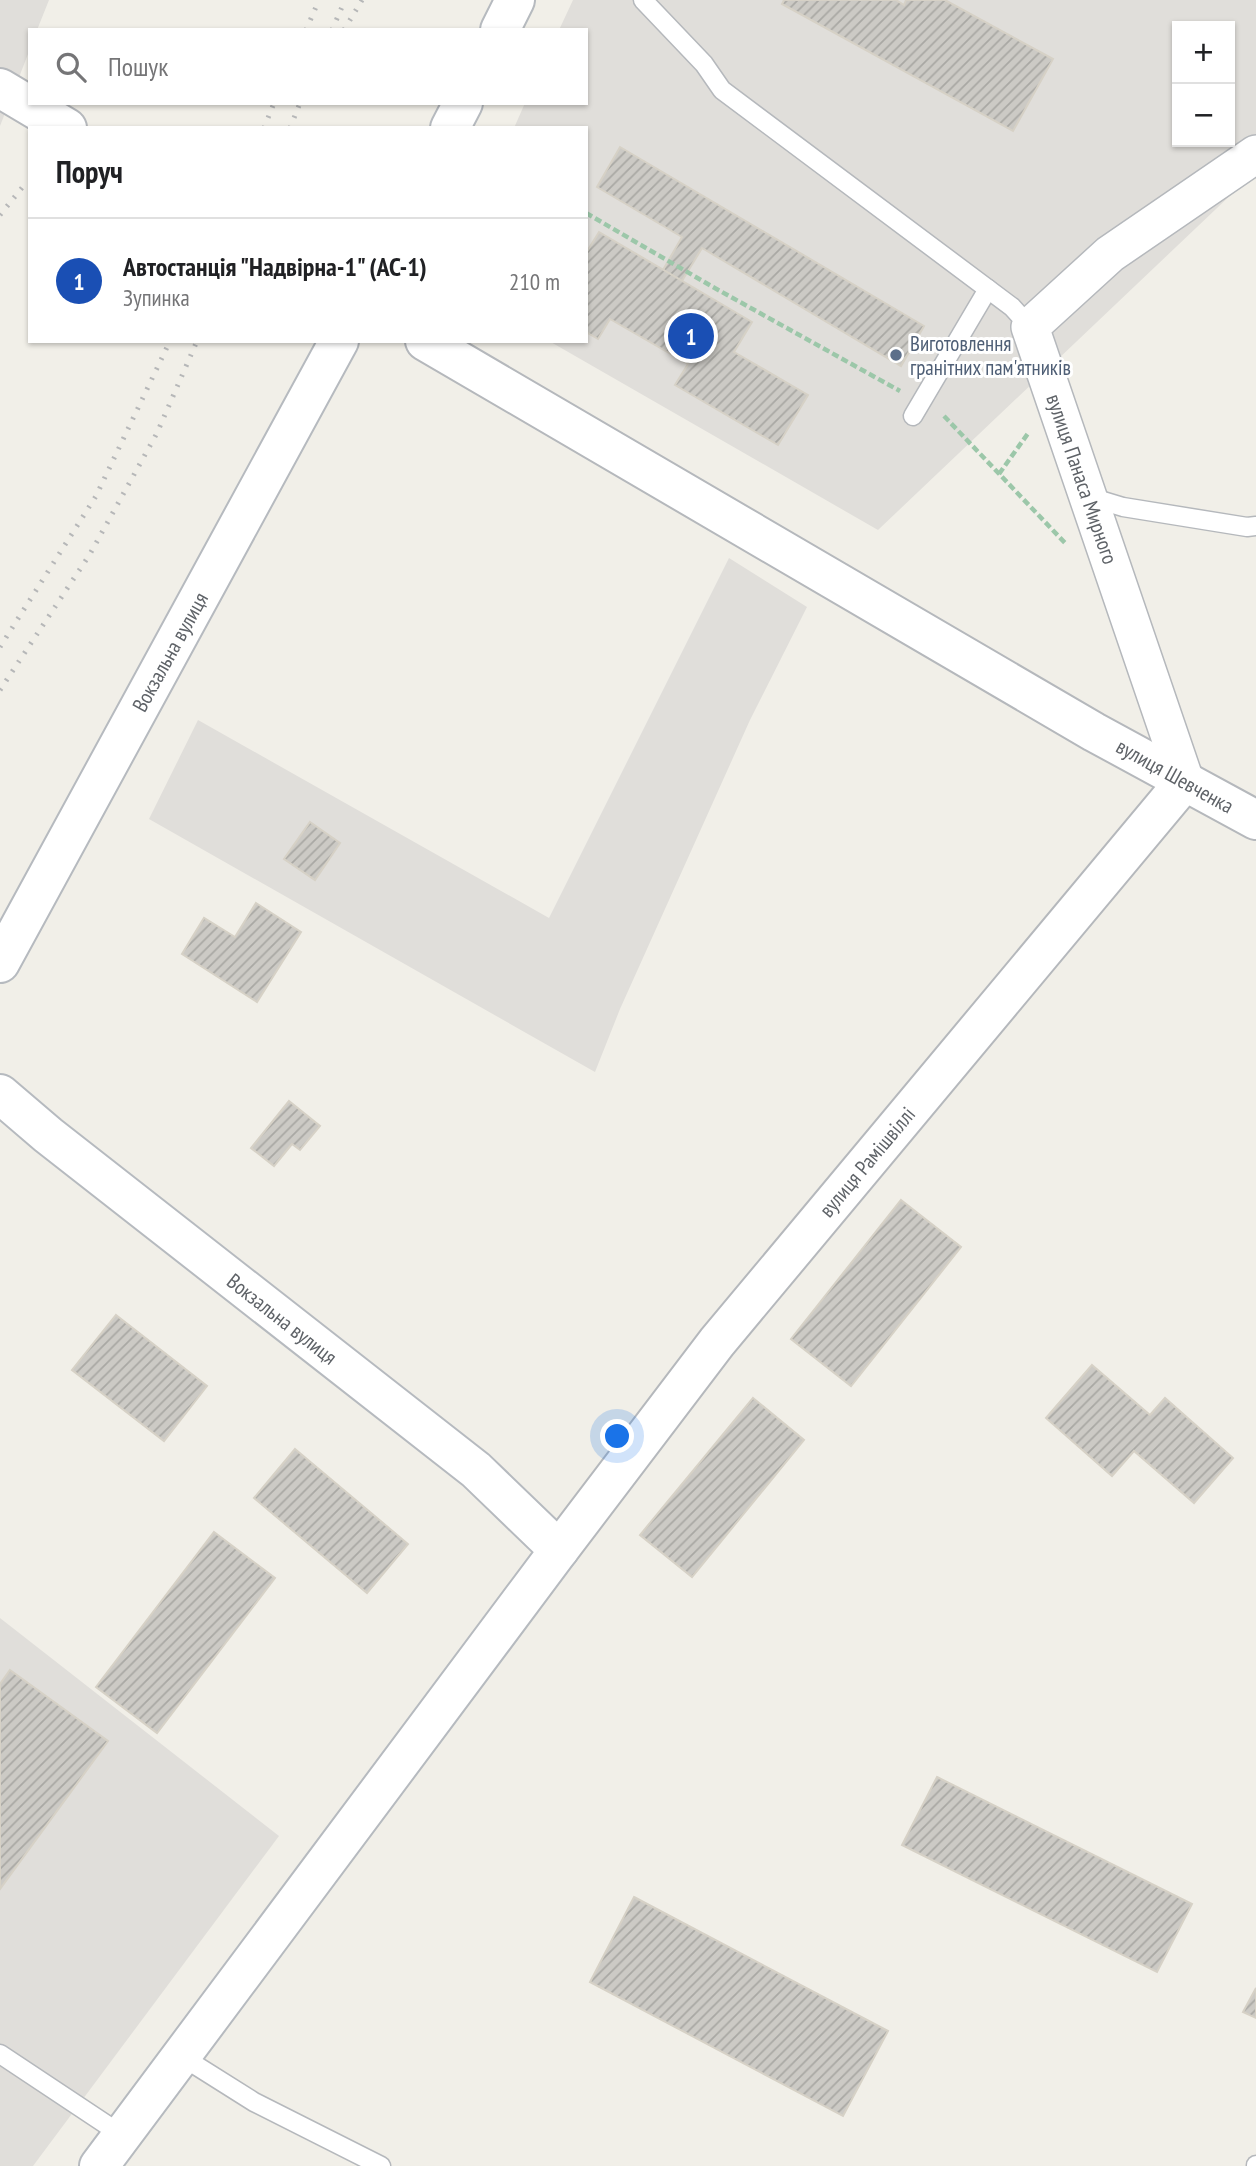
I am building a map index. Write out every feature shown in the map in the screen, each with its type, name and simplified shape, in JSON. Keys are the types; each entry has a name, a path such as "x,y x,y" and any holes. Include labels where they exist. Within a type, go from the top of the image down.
{"main road":[{"path":"501,28 515,0"},
{"path":"0,88 28,105"},
{"path":"28,105 64,126"},
{"path":"451,126 462,105"},
{"name":"Вокзальна вулиця","path":"0,963 338,343"},
{"name":"вулиця Шевченка","path":"428,343 1094,732 1256,820"},
{"name":"вулиця Рамішвіллі","path":"99,2166 717,1342 1185,781"},
{"name":"Вокзальна вулиця","path":"0,1094 48,1135 475,1470 559,1550"}],"street":[{"path":"1030,327 1110,254 1256,154"},
{"name":"вулиця Панаса Мирного","path":"1030,327 1185,781"}],"lane":[{"path":"643,0 704,64 722,90 1012,307 1030,327"},
{"path":"917,409 988,289"},
{"path":"1090,497 1123,507 1247,527 1256,526"},
{"path":"0,2054 122,2135"},
{"path":"181,2056 254,2102 381,2166"}],"path":[{"path":"588,214 917,409 943,415 1071,550"},
{"path":"999,474 1031,429"}],"shaded area":[{"path":"0,0 49,0 38,28 28,28 28,54 0,126"},
{"path":"573,0 1256,0 1256,171 878,530 552,343 588,343 588,126 515,126 524,105 588,105 588,28 560,28"},
{"path":"729,558 807,607 750,720 620,1009 595,1072 149,819 198,720 549,918"},
{"path":"0,1618 279,1836 33,2166 0,2166"}],"building":[{"path":"784,0 896,0 904,5 906,0 945,0 1053,59 1013,131 782,4"},
{"path":"620,147 924,326 901,366 702,248 682,281 663,270 682,237 597,187"},
{"path":"599,232 752,322 734,352 808,395 778,445 675,385 688,364 610,319 598,339 588,333 588,250"},
{"path":"310,822 340,843 315,880 284,859"},
{"path":"256,903 301,932 257,1002 182,954 204,918 235,937"},
{"path":"289,1101 320,1126 300,1150 292,1144 274,1166 251,1148"},
{"path":"901,1200 961,1247 851,1386 791,1339"},
{"path":"116,1315 207,1386 164,1441 72,1370"},
{"path":"1092,1365 1150,1415 1165,1398 1233,1458 1194,1503 1134,1451 1112,1476 1046,1418"},
{"path":"753,1398 804,1440 692,1577 640,1535"},
{"path":"295,1449 408,1544 367,1593 254,1498"},
{"path":"214,1532 275,1578 157,1733 96,1687"},
{"path":"10,1670 108,1741 0,1889 0,1684"},
{"path":"937,1777 1192,1904 1157,1972 902,1845"},
{"path":"634,1897 888,2031 843,2116 590,1982"},
{"path":"1256,1988 1256,2018 1243,2012"}],"railway":[{"path":"307,28 319,0"},
{"path":"333,28 345,0"},
{"path":"345,28 362,0"},
{"path":"265,126 273,105"},
{"path":"291,126 299,105"},
{"path":"0,215 25,184"},
{"path":"0,647 96,496 169,343"},
{"path":"0,690 90,554 157,433 196,343"}],"place":[{"name":"Автостанція \"Надвірна-1\" (АС-1)","path":"691,336"},
{"name":"Виготовлення гранітних пам'ятників","path":"896,355"}]}
